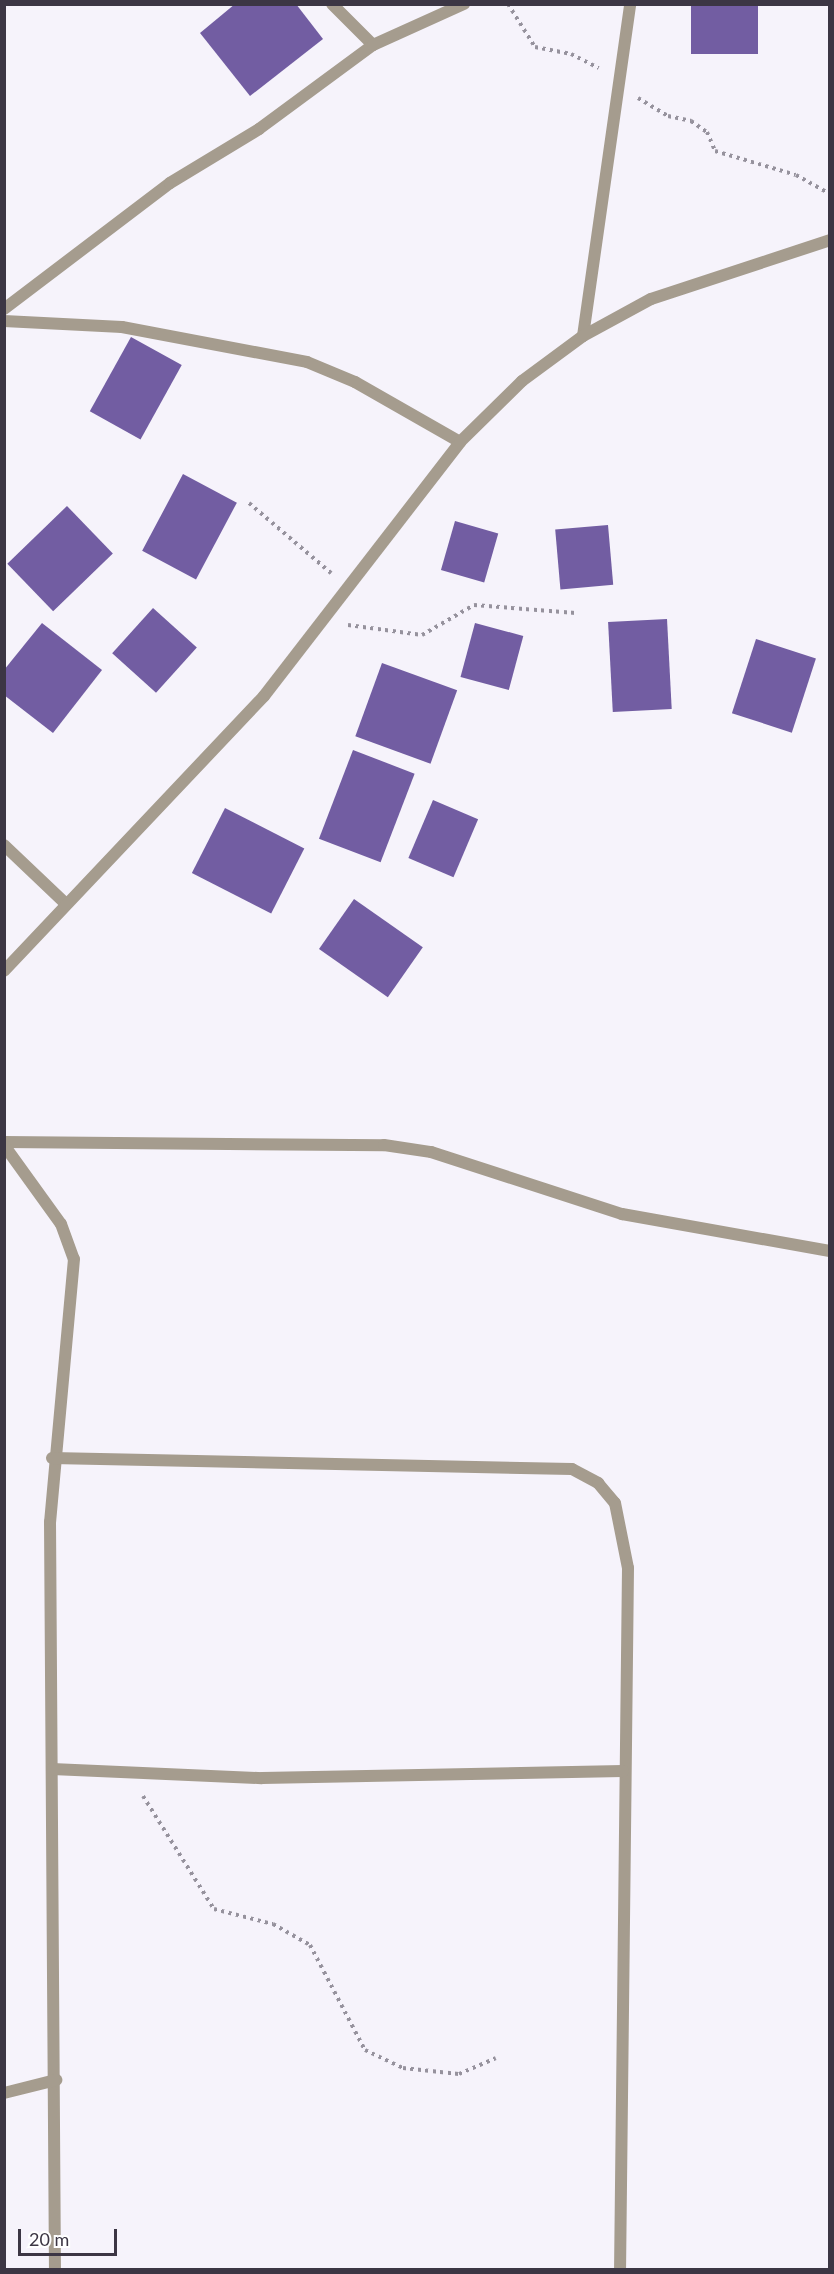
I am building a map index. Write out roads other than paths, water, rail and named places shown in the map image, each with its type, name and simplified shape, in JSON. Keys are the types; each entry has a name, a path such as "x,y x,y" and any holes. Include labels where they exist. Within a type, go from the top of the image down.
{"street":[{"path":"332,4 373,45"},
{"path":"4,309 170,183 259,129 373,45 464,4"},
{"path":"584,336 630,4"},
{"path":"4,971 264,696 460,442 522,381 584,336 651,299 830,240"},
{"path":"4,321 122,327 307,362 355,382 460,442"},
{"path":"4,845 66,903"},
{"path":"4,1144 384,1145 431,1152 622,1214 830,1251"},
{"path":"4,1144 61,1224 74,1259 52,1458 56,2270"},
{"path":"52,1458 572,1469 598,1483 615,1503 628,1568 622,1771 620,2270"},
{"path":"52,1769 262,1778 622,1771"},
{"path":"4,2093 56,2080"}]}
